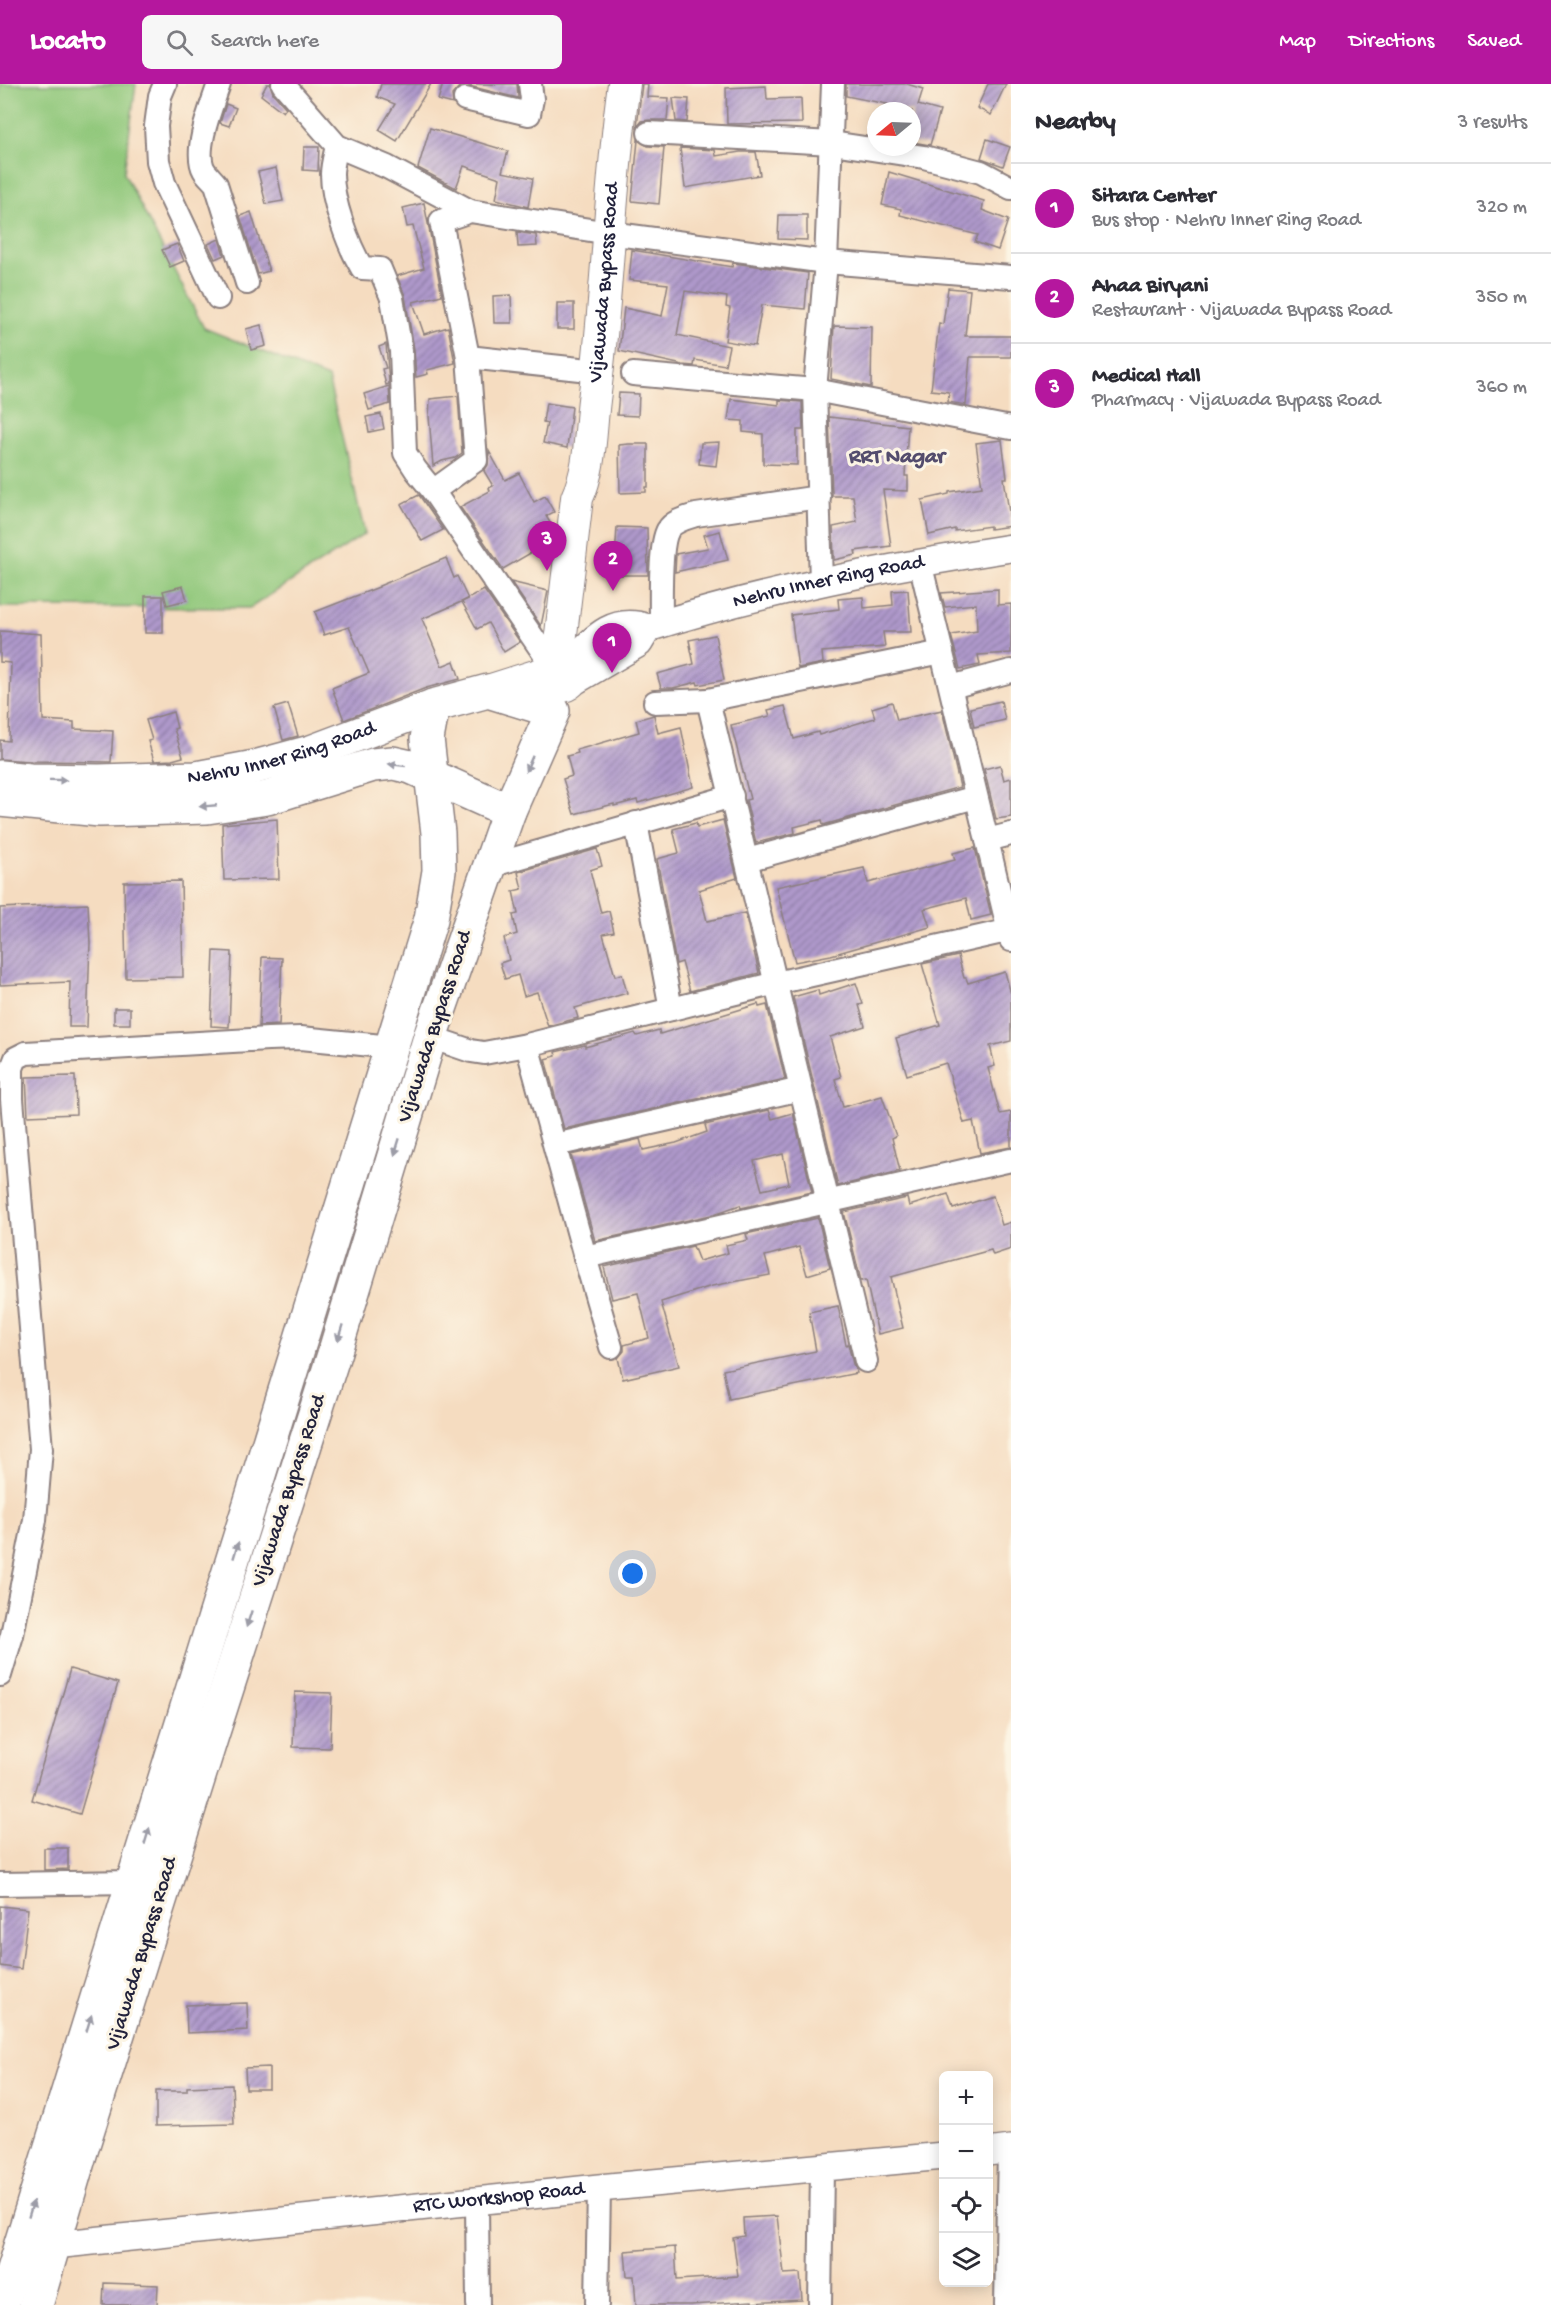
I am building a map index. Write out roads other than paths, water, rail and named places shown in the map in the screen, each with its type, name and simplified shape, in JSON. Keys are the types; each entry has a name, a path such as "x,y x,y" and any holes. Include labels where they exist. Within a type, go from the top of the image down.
{"main road":[{"name":"Vijawada Bypass Road","path":"36,2305 185,1821 335,1351 430,1037 509,811 560,677 577,498 585,481 598,371 617,130 624,84"},
{"name":"Nehru Inner Ring Road","path":"0,777 99,781 196,777 255,767 311,752 434,706 488,691 560,677"},
{"name":"Vijawada Bypass Road","path":"2,2305 7,2265 133,1882 431,919 439,871 438,833 427,739 434,706"},
{"name":"Nehru Inner Ring Road","path":"0,800 100,810 207,807 267,798 373,765 393,763 432,777 509,811"}],"street":[{"path":"165,84 160,96 156,126 158,161 164,183 218,298"},
{"path":"219,84 200,149 201,163 205,172 216,184 247,283"},
{"path":"283,84 337,146 387,166 470,211 609,233 826,262 1011,277"},
{"path":"465,99 529,114 532,99 530,84"},
{"path":"821,581 815,390 826,262 833,84"},
{"path":"649,133 832,143 924,157 981,172 1011,188"},
{"path":"337,146 332,173 337,203 356,257 362,268 380,269 392,298 401,351 405,453 560,677"},
{"path":"433,491 476,460 468,357 441,221 470,211"},
{"path":"468,357 598,371"},
{"path":"633,374 815,390 1011,429"},
{"path":"654,626 664,543 668,529 679,520 696,515 819,497"},
{"name":"Nehru Inner Ring Road","path":"560,677 603,631 612,627 638,624 654,626 821,581 1011,548"},
{"path":"430,1037 484,1053 527,1045 776,983 1010,934 920,562"},
{"path":"655,702 708,700 942,652"},
{"path":"951,687 1011,671"},
{"path":"708,700 866,1360"},
{"path":"490,866 732,796"},
{"path":"747,860 976,797"},
{"path":"636,823 671,1009"},
{"path":"987,840 1011,834"},
{"path":"0,1676 9,1604 35,1520 41,1449 12,1100 12,1068 16,1058 26,1053 301,1038 392,1047"},
{"path":"527,1045 611,1347"},
{"path":"555,1145 801,1089"},
{"path":"585,1257 1011,1160"},
{"path":"0,1884 133,1882"},
{"path":"1003,2150 1006,2305"},
{"name":"RTC Workshop Road","path":"54,2245 599,2188 939,2157"},
{"path":"820,2305 822,2169"},
{"path":"597,2305 599,2188"},
{"path":"477,2202 478,2305"},
{"path":"7,2265 54,2245"}],"place":[{"name":"Medical Hall","path":"547,571"},
{"name":"Ahaa Biryani","path":"613,591"},
{"name":"Sitara Center","path":"612,673"}],"district":[{"name":"RRT Nagar","path":"897,458"}]}
